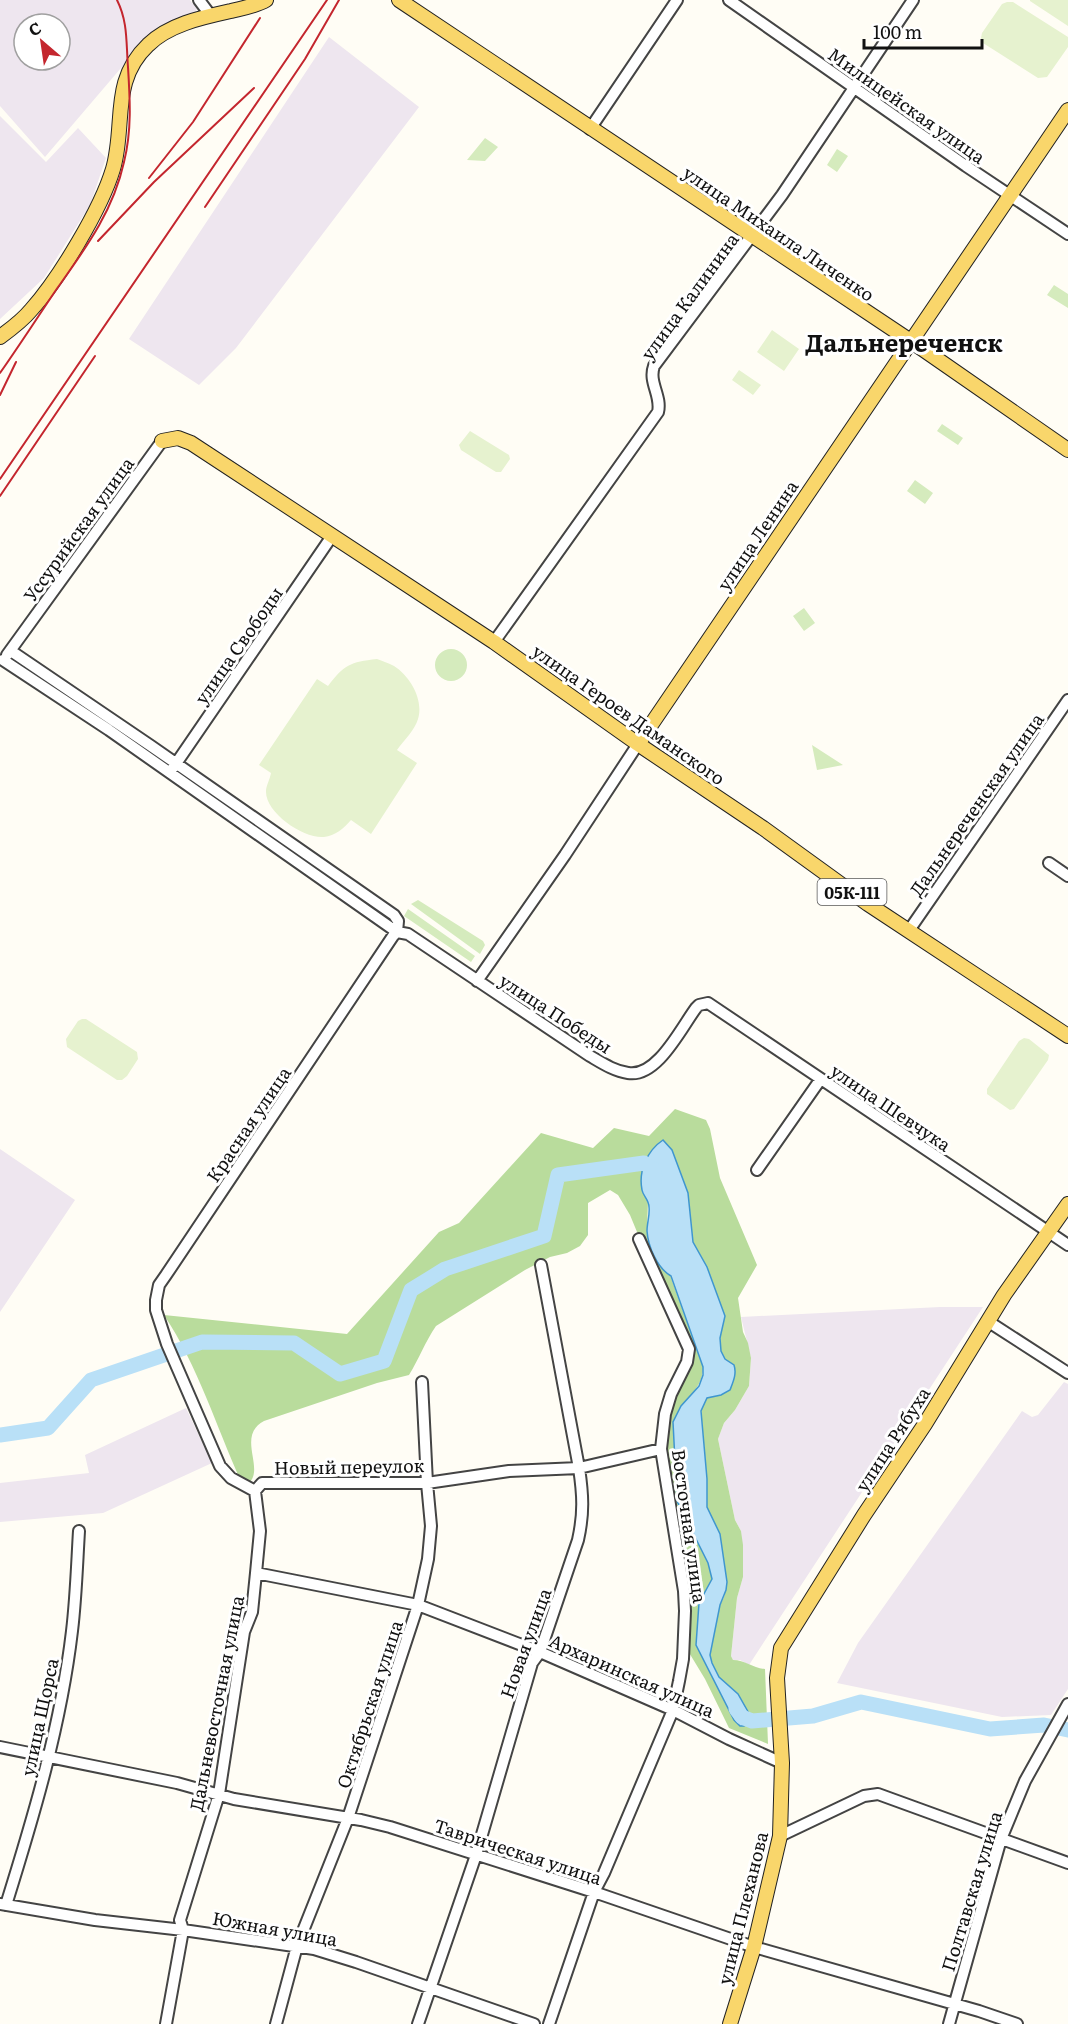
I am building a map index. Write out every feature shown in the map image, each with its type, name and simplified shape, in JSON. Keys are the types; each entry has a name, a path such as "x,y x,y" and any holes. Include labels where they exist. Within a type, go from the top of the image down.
{"main road":[{"path":"0,337 30,311 49,287 72,252 104,194 115,158 122,89 136,60 149,43 179,26 266,0"},
{"name":"улица Михаила Личенко","path":"399,0 1068,450"},
{"name":"улица Ленина","path":"639,744 1068,110"},
{"name":"улица Героев Даманского","path":"162,441 178,438 191,443 494,642 901,926 1068,1036"},
{"name":"улица Рябуха","path":"781,1743 777,1667 785,1640 989,1322 1004,1295 1068,1204"},
{"name":"улица Плеханова","path":"730,2024 754,1947 780,1836 781,1743"}],"street":[{"path":"199,0 211,16"},
{"path":"590,129 677,0"},
{"name":"Милицейская улица","path":"729,0 1068,234"},
{"name":"улица Калинина","path":"494,642 658,412 659,400 652,377 654,366 752,237 913,0"},
{"name":"Уссурийская улица","path":"5,659 162,441"},
{"name":"улица Свободы","path":"173,768 332,536"},
{"name":"улица Победы","path":"5,659 173,768 397,932 408,934 590,1056 612,1068 630,1074 639,1073 656,1063 696,1008"},
{"name":"Дальнереченская улица","path":"912,926 1068,700"},
{"name":"улица Ленина","path":"477,981 639,744"},
{"path":"1049,863 1068,876"},
{"name":"Красная улица","path":"179,1373 156,1310 159,1285 397,932"},
{"name":"улица Шевчука","path":"696,1008 699,1005 708,1004 719,1010 1068,1245"},
{"path":"757,1170 820,1080"},
{"name":"Восточная улица","path":"549,2024 594,1892 673,1710 683,1659 686,1611 681,1563 661,1449 665,1414 671,1395 687,1362 689,1350 639,1239"},
{"name":"Новая улица","path":"418,2024 476,1855 532,1663 540,1652 578,1540 582,1521 583,1498 579,1468 541,1265"},
{"path":"989,1322 1068,1373"},
{"name":"Новый переулок","path":"179,1373 220,1466 231,1478 255,1491 262,1483 427,1483 500,1472 579,1468 661,1449"},
{"name":"Октябрьская улица","path":"276,2024 297,1946 348,1818 418,1605 431,1526 422,1382"},
{"name":"Дальневосточная улица","path":"166,2024 183,1930 180,1924 181,1914 219,1794 244,1632 252,1612 260,1531 255,1491"},
{"name":"улица Щорса","path":"3,1905 31,1824 49,1756 72,1630 79,1531"},
{"name":"Архаринская улица","path":"256,1573 418,1605 540,1652 673,1710 729,1739 782,1762"},
{"name":"Полтавская улица","path":"949,2024 1001,1839 1025,1781 1065,1708"},
{"name":"Таврическая улица","path":"0,1747 177,1783 219,1794 390,1827 594,1892 754,1947 1017,2024"},
{"path":"780,1836 864,1796 878,1794 1068,1863"},
{"name":"Южная улица","path":"3,1905 95,1920 297,1946 342,1957 534,2024"}],"shaded area":[{"path":"0,0 190,0 197,9 195,13 159,26 45,157 0,106"},
{"path":"329,37 419,107 236,348 199,385 129,339"},
{"path":"0,116 46,162 78,128 106,158 90,205 44,278 0,319"},
{"path":"0,1149 75,1200 0,1312"},
{"path":"983,1307 749,1665 740,1660 733,1660 731,1656 737,1598 743,1577 741,1531 735,1520 718,1439 724,1423 735,1410 749,1386 751,1358 741,1317"},
{"path":"1064,1382 1068,1384 1068,1689 1051,1715 1002,1717 837,1683 858,1643 1022,1411 1032,1417 1038,1415"},
{"path":"186,1408 212,1463 103,1513 0,1522 0,1483 89,1473 85,1455"}],"green space":[{"path":"1068,0 1068,26 1030,1"},
{"path":"1013,2 1068,37 1068,47 1047,77 1038,78 983,43 982,33 1002,4"},
{"path":"485,138 498,147 485,161 467,160"},
{"path":"837,149 848,156 837,172 827,165"},
{"path":"1054,285 1068,294 1068,308 1047,295"},
{"path":"772,330 799,349 784,371 757,352"},
{"path":"739,370 761,385 753,395 732,380"},
{"path":"942,424 963,438 958,445 937,431"},
{"path":"470,431 509,455 510,459 501,472 496,472 461,450 459,445"},
{"path":"915,480 933,493 925,504 907,491"},
{"path":"804,608 815,623 804,631 793,616"},
{"path":"451,649 462,654 467,665 462,676 451,681 440,676 435,665 440,654"},
{"path":"377,659 400,670 414,689 419,704 417,723 397,750 417,763 371,834 351,820 332,835 324,837 306,834 287,823 272,808 266,791 271,773 259,765 317,679 328,686 348,666"},
{"path":"812,745 843,765 817,770"},
{"path":"418,900 483,941 485,945 480,954 411,904"},
{"path":"408,909 475,956 471,962 404,916"},
{"path":"86,1019 137,1052 138,1059 122,1080 117,1080 67,1047 66,1039 78,1021"},
{"path":"1024,1038 1029,1039 1049,1055 1048,1060 1014,1109 1010,1110 987,1094 987,1089 1019,1041"},
{"path":"675,1109 706,1120 720,1178 757,1265 738,1298 743,1332 751,1358 749,1386 735,1410 724,1423 718,1439 735,1520 741,1531 743,1545 743,1577 737,1598 731,1656 733,1660 765,1669 768,1744 729,1728 705,1679 685,1646 688,1593 683,1547 662,1446 676,1389 691,1369 690,1360 630,1215 618,1195 610,1190 588,1203 588,1235 580,1246 567,1253 550,1257 525,1270 436,1326 409,1375 377,1383 264,1421 256,1427 251,1443 253,1477 249,1483 241,1481 197,1375 164,1315 347,1334 439,1232 459,1223 541,1133 593,1148 614,1128 649,1136","holes":["672,1150 688,1193 693,1242 707,1267 725,1316 720,1338 721,1351 725,1359 734,1365 721,1395 707,1398 701,1410 707,1507 720,1535 727,1582 710,1655 719,1677 738,1694 734,1720 696,1645 699,1603 712,1579 708,1563 687,1520 686,1400 698,1385 703,1367 670,1275 667,1274 647,1228 648,1202"]}],"water":[{"path":"663,1140 672,1150 688,1193 693,1242 707,1267 725,1316 720,1338 721,1351 725,1359 735,1368 730,1390 707,1398 701,1411 707,1507 720,1534 727,1582 710,1655 719,1677 738,1694 751,1717 752,1721 744,1726 740,1726 734,1720 696,1645 699,1603 712,1579 708,1563 677,1501 673,1422 681,1406 699,1386 703,1367 671,1276 661,1268 651,1250 648,1237 649,1207 642,1190 641,1175 645,1161"}],"waterway":[{"path":"0,1435 48,1428 91,1380 202,1342 294,1343 340,1374 384,1361 411,1290 445,1269 544,1236 558,1175 644,1163 653,1169 655,1177"},
{"path":"736,1709 742,1717 752,1721 813,1716 861,1702 990,1729 1044,1725 1068,1730"}],"railway":[{"path":"0,373 97,229 119,180 128,138 130,103 126,32 117,0"},
{"path":"0,479 327,0"},
{"path":"205,207 305,59 339,0"},
{"path":"149,178 193,122 260,18"},
{"path":"98,241 154,182 254,88"},
{"path":"0,496 95,356"},
{"path":"0,395 16,362"}],"district":[{"name":"Дальнереченск","path":"904,341"}]}
